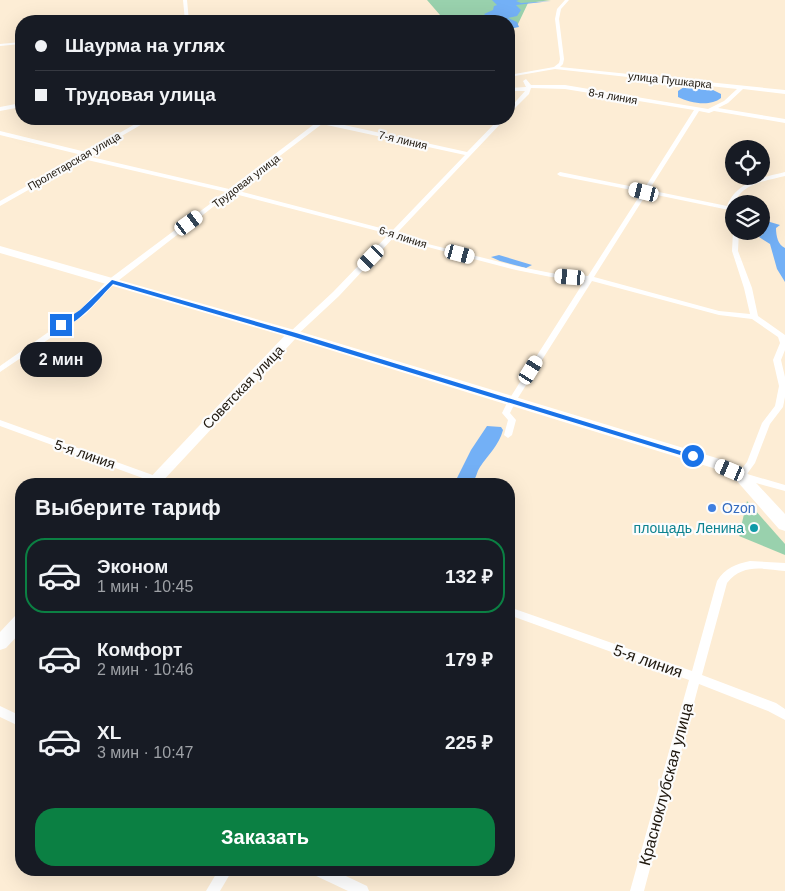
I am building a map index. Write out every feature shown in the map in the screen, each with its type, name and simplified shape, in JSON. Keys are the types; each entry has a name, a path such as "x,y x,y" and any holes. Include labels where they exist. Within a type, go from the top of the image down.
{"main road":[{"path":"0,249 294,334 718,464 741,476 785,525"},
{"name":"Советская улица","path":"157,478 294,334"},
{"path":"0,643 15,627"}],"street":[{"path":"185,0 186,15"},
{"path":"554,68 560,64 562,58 557,19 560,9 567,0"},
{"path":"0,45 15,44"},
{"name":"улица Пушкарка","path":"515,76 554,68 785,92"},
{"path":"515,106 527,93 529,87 521,76"},
{"path":"719,85 732,97"},
{"name":"8-я линия","path":"515,88 565,87 697,110 714,109"},
{"path":"714,109 742,88"},
{"path":"0,109 15,106"},
{"path":"714,109 785,121"},
{"path":"508,435 512,420 506,413 512,401 588,278 697,110"},
{"name":"Пролетарская улица","path":"0,204 138,125"},
{"name":"Трудовая улица","path":"0,370 83,312 112,282 318,125"},
{"name":"7-я линия","path":"345,125 468,154"},
{"name":"Советская улица","path":"294,334 336,294 496,125"},
{"name":"6-я линия","path":"0,132 85,156 394,233 422,244 516,268 552,275 588,278 719,313 754,317"},
{"path":"560,174 583,177 725,210"},
{"path":"733,195 743,186 785,174"},
{"path":"736,240 736,251 748,288 754,317 782,336 784,343 777,360 783,386 783,396 779,407 766,423 751,463 741,476 785,488"},
{"name":"5-я линия","path":"0,423 146,478"},
{"path":"694,677 722,581 728,573 737,567 752,565 785,567"},
{"name":"5-я линия","path":"515,613 694,677 772,707 785,715"},
{"name":"Красноклубская улица","path":"637,891 694,677"},
{"path":"0,711 15,719"},
{"path":"213,891 222,876"},
{"path":"331,876 362,891"}],"green space":[{"path":"427,0 551,0 528,3 515,27 515,15 440,15"},
{"path":"747,501 785,544 785,555 739,536"}],"water":[{"path":"492,0 519,0 516,1 521,3 551,1 516,5 521,10 515,16 484,14 493,10 494,6 497,5"},
{"path":"515,21 517,22 519,27 515,28"},
{"path":"695,86 711,89 721,94 721,98 716,101 700,103 678,97 678,91 684,87"},
{"path":"770,222 780,225 776,228 776,231 779,242 785,248 785,282 777,269 770,244 764,240 770,240"},
{"path":"499,255 532,265 526,268 491,257"},
{"path":"487,426 501,427 503,430 499,440 480,467 475,478 457,478 471,450"}],"place":[{"name":"Ozon","path":"712,508"},
{"name":"площадь Ленина","path":"754,528"}],"route":[{"path":"61,325 83,312 112,282 294,334 693,456"}]}
